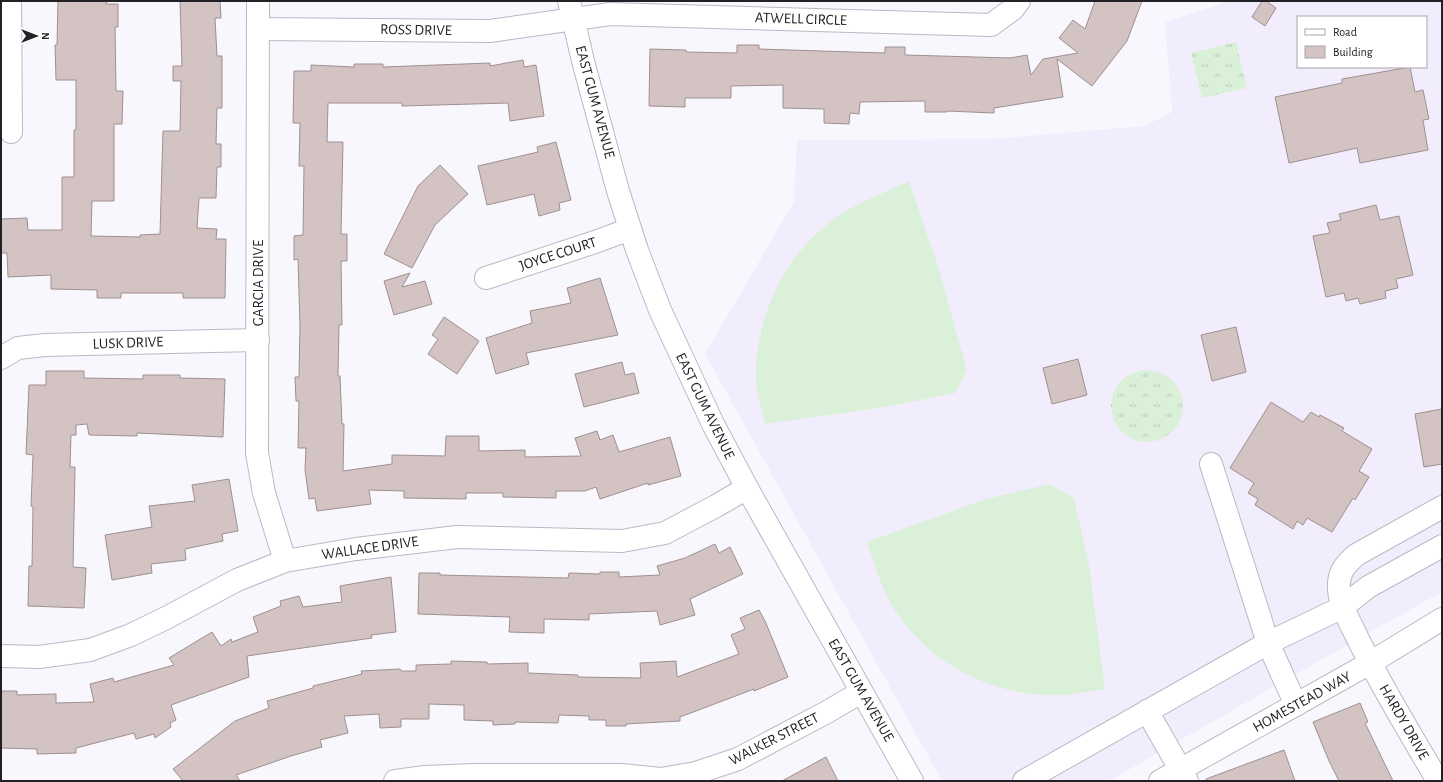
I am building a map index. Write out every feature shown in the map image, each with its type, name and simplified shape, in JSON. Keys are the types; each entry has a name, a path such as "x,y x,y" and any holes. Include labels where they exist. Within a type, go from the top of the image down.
{"street":[{"path":"10,1 11,132"},
{"name":"GARCIA DRIVE","path":"258,1 257,453 264,493 285,561"},
{"name":"ATWELL CIRCLE","path":"571,10 610,14 991,25 1013,10 1018,1"},
{"name":"ROSS DRIVE","path":"258,29 490,31 571,10"},
{"name":"EAST GUM AVENUE","path":"571,10 618,191 630,229 660,310 684,365 747,488 912,781"},
{"name":"JOYCE COURT","path":"486,278 630,229"},
{"name":"LUSK DRIVE","path":"1,358 18,348 45,346 258,340"},
{"path":"1211,464 1268,643 1296,705"},
{"name":"WALLACE DRIVE","path":"1,656 39,657 90,650 145,628 237,580 285,561 356,549 457,538 622,541 665,533 747,488"},
{"name":"HARDY DRIVE","path":"1438,781 1370,663 1343,607 1339,589 1340,578 1345,565 1356,555 1442,507"},
{"path":"1024,781 1268,643 1343,607 1368,587 1442,546"},
{"name":"HOMESTEAD WAY","path":"1160,781 1184,776 1296,705 1370,663 1442,619"},
{"name":"WALKER STREET","path":"395,781 475,775 621,775 661,780 696,773 738,759 827,712 861,692"},
{"path":"1147,711 1184,776"}],"shaded area":[{"path":"1230,1 1442,1 1442,592 1109,781 942,781 705,354 794,202 797,140 993,139 1144,126 1172,112 1165,22"}],"green space":[{"path":"1236,42 1247,88 1202,98 1191,53"},
{"path":"909,181 939,269 967,371 955,393 886,407 765,424 757,388 757,353 761,331 768,309 788,268 802,249 817,233 835,218 861,203"},
{"path":"1147,370 1167,376 1177,386 1183,406 1177,426 1167,436 1147,442 1127,436 1117,426 1111,406 1117,386 1127,376"},
{"path":"1049,484 1074,498 1089,565 1105,689 1063,695 1038,695 991,685 948,663 928,649 896,612 883,587 867,542 983,500"}],"building":[{"path":"58,1 107,1 106,4 118,4 118,27 115,27 116,91 123,91 122,124 114,124 114,201 92,201 91,236 140,237 140,235 160,234 163,131 180,131 181,81 173,81 173,66 182,66 180,1 220,1 221,18 215,18 217,56 222,56 222,108 217,108 216,144 221,144 221,167 217,167 216,198 199,198 197,228 217,229 216,239 226,239 225,298 183,298 183,293 121,293 121,298 97,298 97,290 51,289 51,275 8,277 7,253 1,253 1,219 27,218 28,230 62,230 62,177 74,177 76,80 56,80 55,45 57,45"},
{"path":"1095,1 1142,1 1127,41 1092,86 1057,59 1063,97 994,108 994,113 947,111 925,112 925,101 860,102 859,114 850,113 849,124 824,123 824,109 783,108 783,85 731,86 731,98 685,98 685,107 649,106 650,49 686,50 686,52 737,53 737,45 759,45 759,49 885,53 885,47 905,47 905,55 1010,58 1027,55 1031,75 1043,59 1078,53 1059,38 1073,20 1085,29"},
{"path":"1262,1 1266,1 1276,8 1265,26 1252,17"},
{"path":"523,60 524,67 536,65 544,116 510,121 508,103 402,106 402,103 328,103 327,142 343,142 341,234 347,234 347,261 341,261 342,325 339,325 338,376 340,376 342,424 344,424 343,471 392,464 392,455 445,456 446,436 479,436 479,451 525,450 525,457 581,456 575,438 597,431 600,440 613,435 619,452 670,437 681,476 648,485 648,483 600,499 596,487 585,491 556,491 556,498 503,497 503,493 466,493 466,499 404,498 404,491 369,490 371,504 317,511 315,498 309,499 305,470 306,448 298,448 299,401 296,401 295,377 299,377 300,325 298,259 294,260 294,236 303,235 304,166 299,166 300,123 293,123 294,71 311,71 311,65 354,67 354,64 383,64 383,67 490,63 490,66"},
{"path":"1410,68 1415,92 1423,90 1429,119 1423,120 1428,150 1360,163 1357,148 1289,163 1275,97 1342,83 1342,79"},
{"path":"556,142 571,200 559,203 560,210 539,216 534,194 487,205 478,166 538,152 537,147"},
{"path":"440,165 468,194 435,225 412,268 384,254 418,186"},
{"path":"1376,205 1380,220 1399,216 1413,275 1396,279 1398,288 1385,291 1386,298 1360,304 1358,298 1346,301 1344,293 1326,297 1313,236 1330,233 1327,223 1341,220 1339,214"},
{"path":"410,273 402,287 425,281 432,304 394,315 384,281"},
{"path":"600,278 618,335 526,353 529,364 496,374 486,338 532,323 530,311 571,303 567,288"},
{"path":"444,317 479,341 457,374 428,354 438,339 432,335"},
{"path":"1236,327 1246,372 1212,381 1201,335"},
{"path":"1078,359 1087,395 1052,404 1043,368"},
{"path":"622,362 625,375 634,373 639,393 584,407 575,374"},
{"path":"46,371 84,371 84,378 143,379 143,375 180,375 180,378 225,379 223,437 137,433 137,436 89,435 87,424 76,425 76,435 71,435 70,467 75,467 73,567 86,568 84,608 28,606 29,566 32,566 33,507 31,506 33,455 26,454 29,385 46,385"},
{"path":"1271,402 1303,422 1311,412 1319,417 1320,415 1344,428 1342,431 1372,449 1359,471 1369,477 1355,500 1353,498 1332,532 1307,518 1303,525 1297,521 1293,529 1255,505 1258,499 1248,493 1254,483 1230,468"},
{"path":"1442,409 1442,464 1424,467 1415,414"},
{"path":"229,479 238,531 222,534 223,541 185,549 186,560 151,564 152,573 112,580 105,535 152,527 149,506 195,501 192,485"},
{"path":"715,544 719,553 730,547 743,574 690,599 695,615 660,625 657,611 589,614 589,620 544,619 544,633 509,632 510,617 418,614 419,573 440,573 440,575 568,578 569,573 600,574 600,572 619,572 619,577 660,575 657,566 685,558"},
{"path":"391,577 396,632 371,635 372,638 247,656 249,677 171,705 176,720 170,723 171,727 155,738 154,734 136,739 134,733 76,748 76,753 37,754 37,749 1,748 1,691 17,691 17,695 56,694 56,703 94,702 90,684 113,678 114,682 174,665 169,658 212,632 221,646 231,639 232,642 258,632 253,617 281,606 280,601 299,596 303,607 342,602 340,586"},
{"path":"759,610 788,677 754,691 754,689 680,717 680,721 626,724 626,726 606,726 606,720 589,720 589,716 559,715 558,723 515,722 515,724 493,725 493,721 464,720 464,705 429,704 429,719 401,719 401,727 380,728 379,714 344,716 348,733 320,740 322,747 236,775 240,781 183,781 173,769 235,721 269,708 267,701 313,688 313,686 362,674 361,671 400,669 401,671 416,671 416,665 451,664 451,661 487,662 487,664 528,663 528,673 578,675 578,677 641,678 640,663 676,661 677,677 739,654 731,635 745,629 740,618"},
{"path":"1360,703 1368,722 1365,723 1393,781 1339,781 1329,761 1313,722"},
{"path":"1284,750 1295,781 1206,781 1206,779"},
{"path":"826,757 838,781 782,781"}]}
